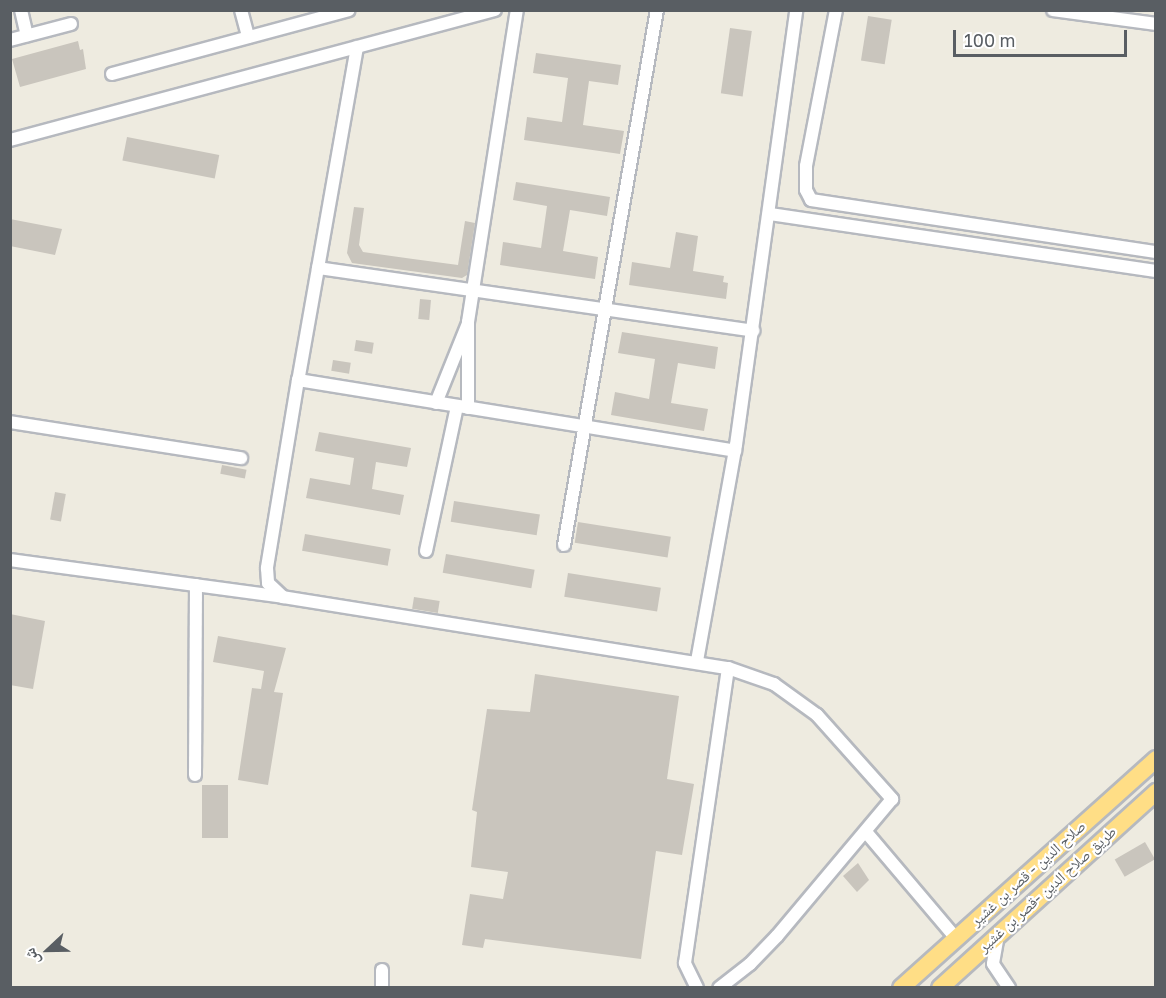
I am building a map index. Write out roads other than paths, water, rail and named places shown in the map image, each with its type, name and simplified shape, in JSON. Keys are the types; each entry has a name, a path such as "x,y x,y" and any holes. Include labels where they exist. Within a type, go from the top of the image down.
{"highway":[{"name":"صلاح الدين - قصر بن غشير","path":"901,987 1155,759"},
{"name":"طريق صلاح الدين -قصر بن غشير","path":"940,987 1155,792"}],"street":[{"path":"21,10 27,35"},
{"path":"241,10 248,37"},
{"path":"112,74 349,10"},
{"path":"10,140 495,10"},
{"path":"426,551 462,407 468,322 517,10"},
{"path":"564,544 657,10"},
{"path":"697,661 735,451 770,214 796,10"},
{"path":"836,10 806,166 806,190 811,200 1155,252"},
{"path":"1053,10 1155,24"},
{"path":"10,40 71,24"},
{"path":"283,597 268,582 267,568 357,47"},
{"path":"770,214 1155,271"},
{"path":"318,268 753,331"},
{"path":"436,403 468,322"},
{"path":"298,380 735,451"},
{"path":"10,422 241,458"},
{"path":"10,560 283,597 697,661 728,668 774,684 817,715 892,799 757,957 719,987"},
{"path":"195,775 196,585"},
{"path":"697,987 685,963 728,668"},
{"path":"866,832 956,938"},
{"path":"999,932 993,964 1009,987"},
{"path":"382,970 382,987"}]}
